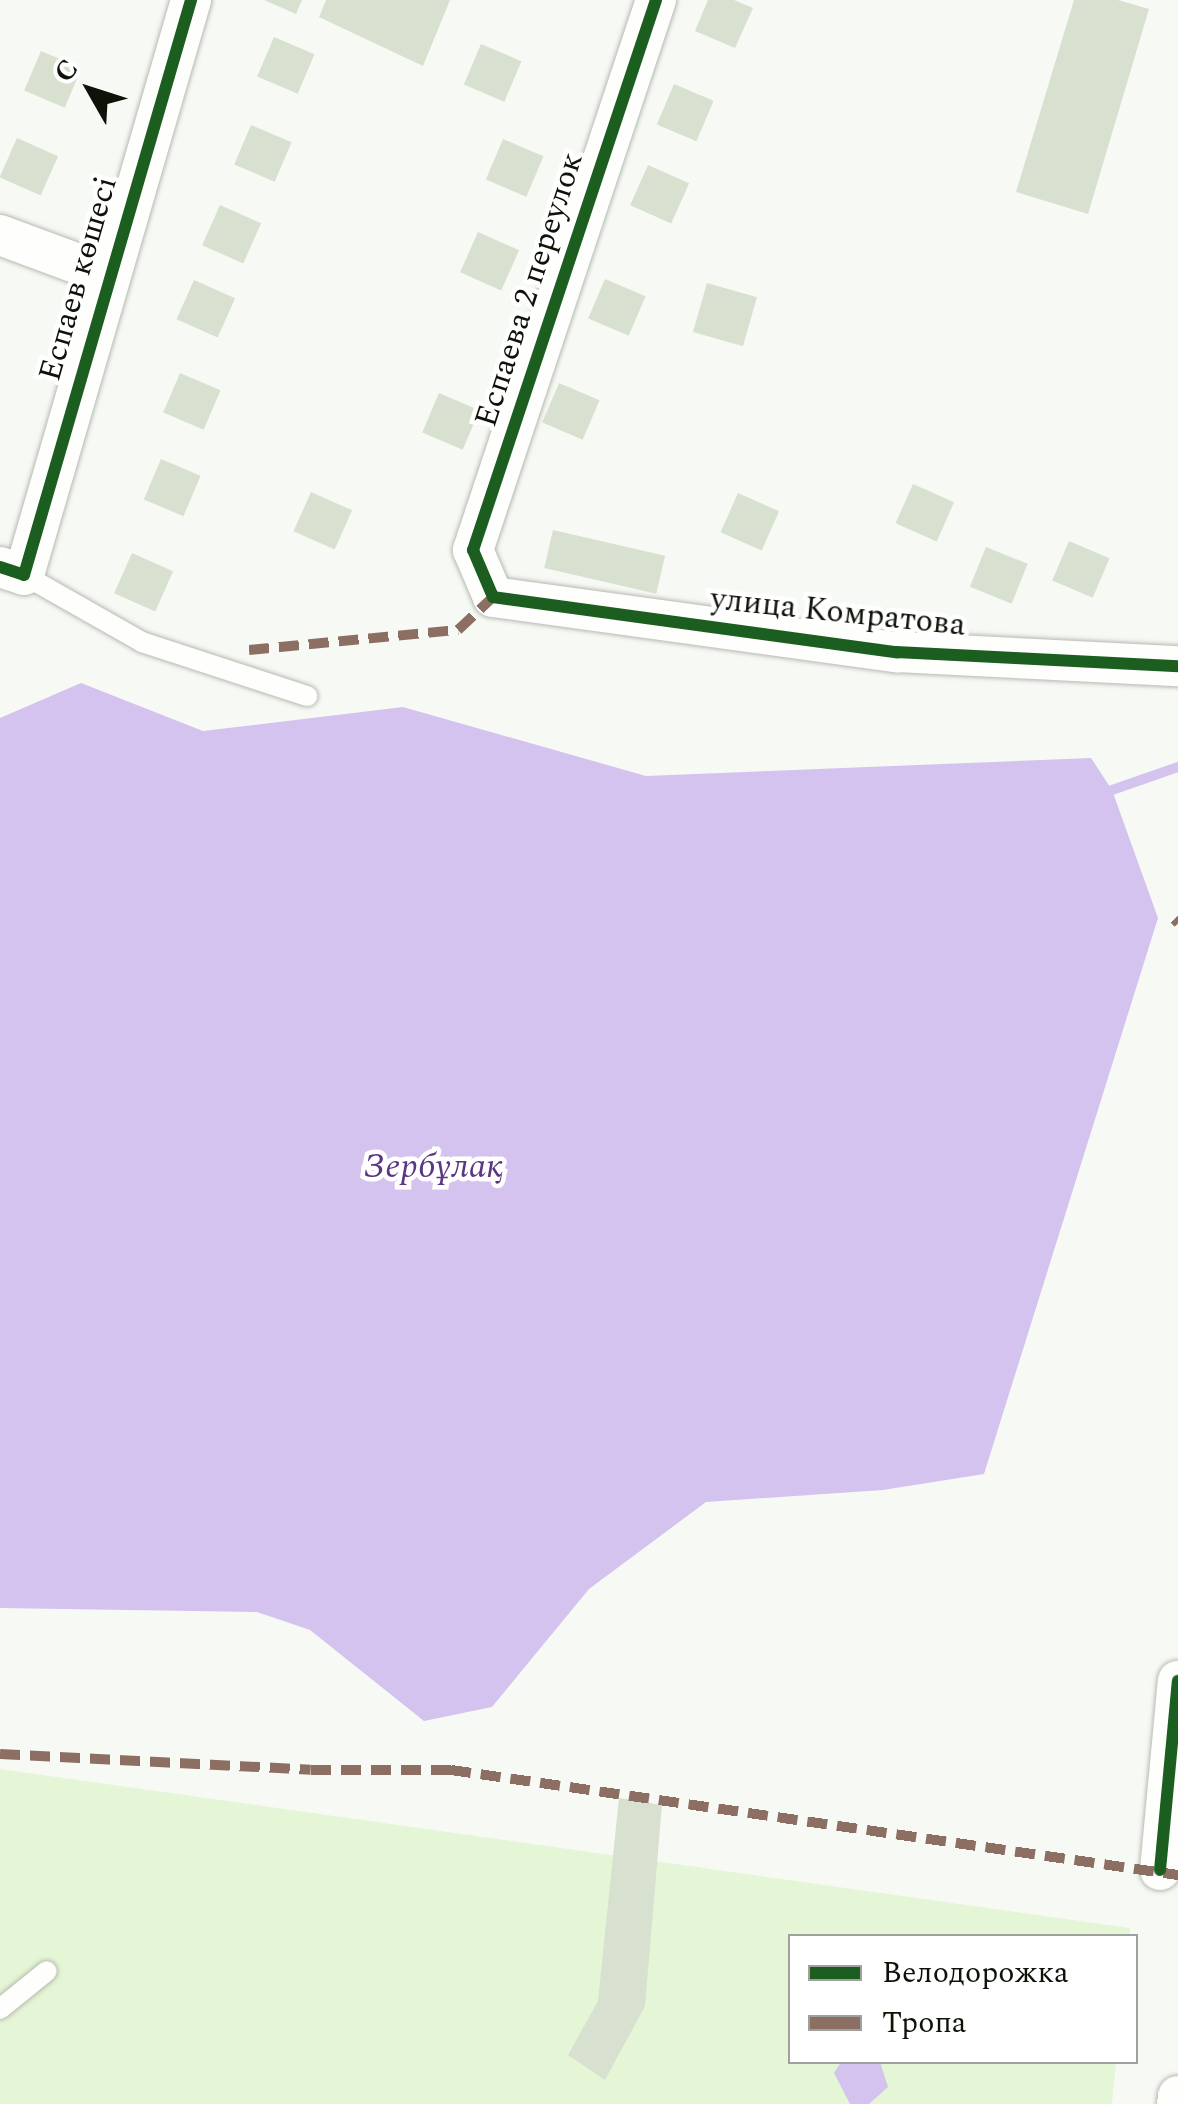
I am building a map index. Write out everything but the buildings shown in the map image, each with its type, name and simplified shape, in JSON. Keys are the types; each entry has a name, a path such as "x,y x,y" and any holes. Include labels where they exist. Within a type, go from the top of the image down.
{"street":[{"name":"Еспаев көшесі","path":"12,571 108,275 190,0"},
{"name":"Еспаева 2 переулок","path":"493,597 472,550 656,0"},
{"path":"0,234 108,275"},
{"name":"улица Комратова","path":"493,597 898,652 1178,666"},
{"path":"1160,1870 1178,1681"},
{"path":"1177,2104 1178,2096"}],"lane":[{"path":"12,571 142,642 307,696"},
{"path":"0,2009 48,1971"}],"green space":[{"path":"0,1769 1130,1928 1130,1934 788,1934 788,2064 1116,2064 1112,2104 0,2104"}],"water":[{"name":"Зербұлақ","path":"81,683 203,731 403,707 646,776 1091,758 1112,790 1158,918 984,1474 883,1490 706,1502 589,1589 492,1707 424,1721 310,1630 257,1612 0,1608 0,718"},
{"path":"840,2064 881,2064 888,2087 869,2104 850,2104 834,2073"}],"waterway":[{"path":"1112,790 1178,767"}],"marked path":[{"path":"249,650 458,630 493,597"},
{"path":"1174,919 1178,923"},
{"path":"0,1754 311,1770 451,1770 1178,1875"}],"cycle path":[{"path":"0,567 24,575 191,0"},
{"path":"656,0 473,550 493,597 897,652 1178,666"},
{"path":"1160,1870 1178,1681"}]}
